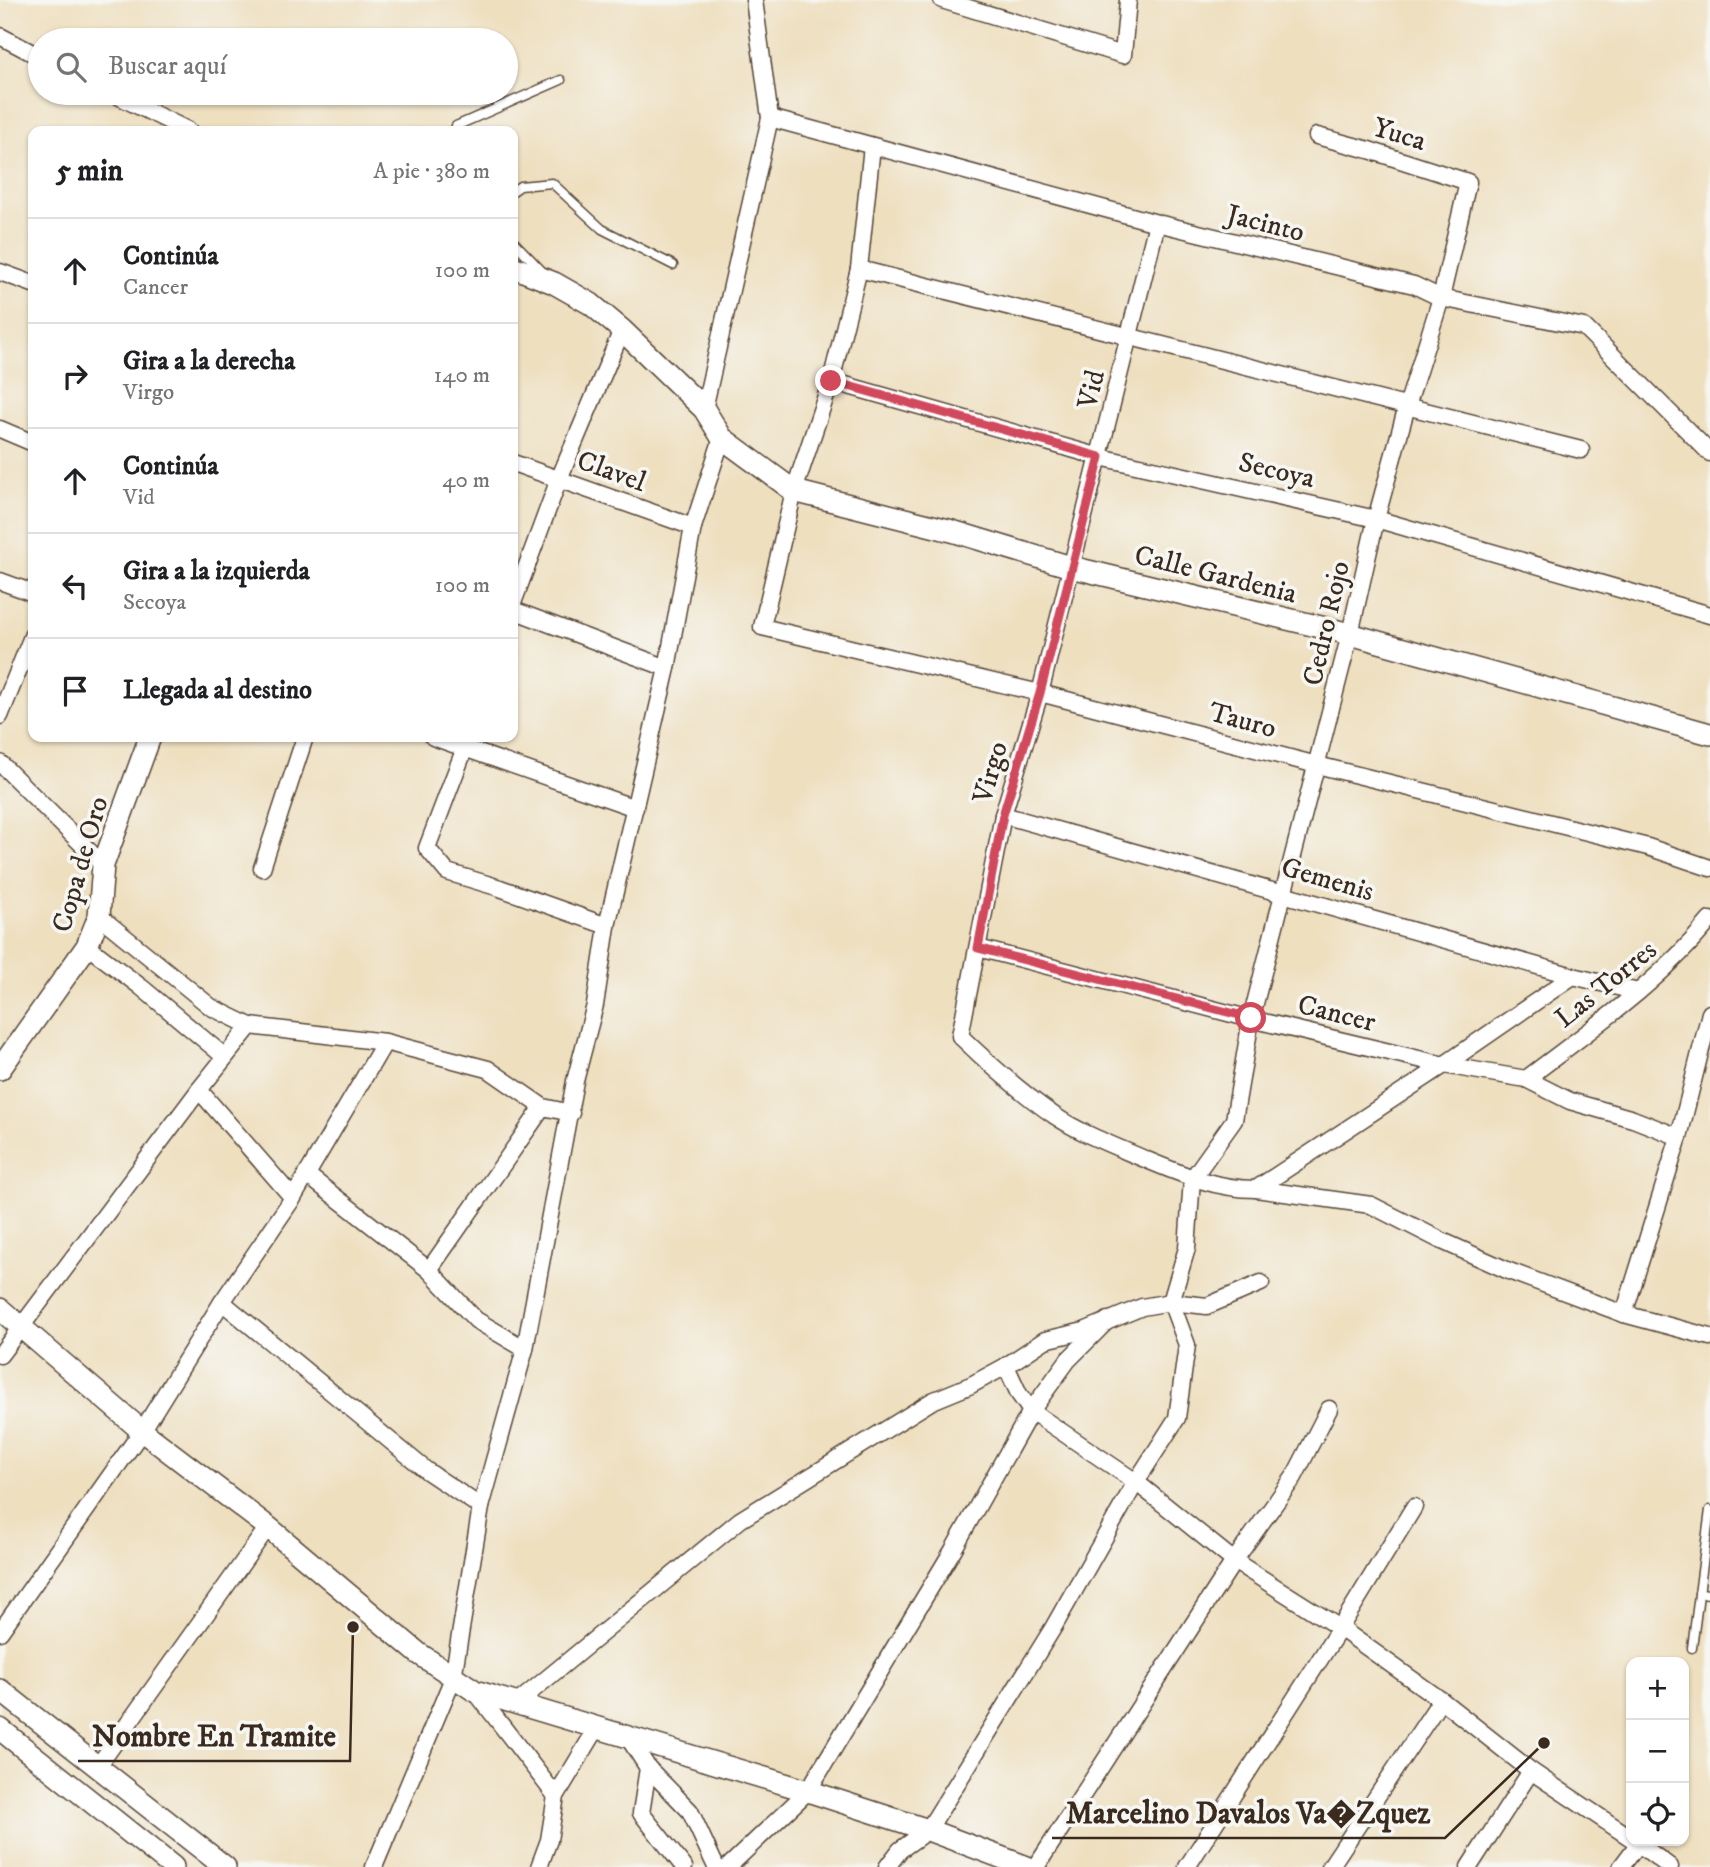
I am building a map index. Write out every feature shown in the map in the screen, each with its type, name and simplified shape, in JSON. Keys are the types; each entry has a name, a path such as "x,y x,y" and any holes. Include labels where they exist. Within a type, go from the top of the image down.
{"street":[{"path":"704,409 770,118 754,0"},
{"path":"942,0 1123,55 1128,0"},
{"path":"0,36 28,51"},
{"path":"136,105 179,126"},
{"name":"Jacinto","path":"770,118 1157,223 1414,285 1441,298 1584,327 1708,445"},
{"name":"Yuca","path":"1317,136 1468,182"},
{"path":"794,491 831,381 859,269 872,146"},
{"name":"Cedro Rojo","path":"1192,1179 1234,1120 1251,1018 1350,634 1376,519 1406,406 1441,298 1468,182"},
{"name":"Vid","path":"1071,567 1157,223"},
{"path":"374,1867 453,1678 481,1507 526,1349 575,1081 595,1004 607,926 667,668 693,527 722,438 704,409 622,330 590,304 554,283 518,269"},
{"path":"859,269 1581,450"},
{"path":"0,272 28,282"},
{"path":"518,590 559,479 622,330"},
{"name":"Secoya","path":"831,381 1100,457 1376,519 1710,615"},
{"path":"0,429 28,441"},
{"name":"Calle Gardenia","path":"722,438 794,491 952,531 1071,567 1350,634 1710,734"},
{"name":"Clavel","path":"518,465 693,527"},
{"name":"Tauro","path":"794,491 762,627 1040,693 1648,847 1710,868"},
{"name":"Virgo","path":"1071,567 1040,693 1003,815 960,1036 1004,1078 1057,1117 1119,1148 1192,1179"},
{"path":"0,581 28,591"},
{"path":"518,612 667,668"},
{"path":"0,716 28,646"},
{"name":"Copa de Oro","path":"0,1069 87,946 99,916 103,865 148,742"},
{"path":"262,867 303,742"},
{"path":"607,926 447,872 427,848 467,743 635,808"},
{"path":"0,763 103,865"},
{"name":"Gemenis","path":"1003,815 1638,992"},
{"path":"99,916 211,1007 250,1026 385,1042 488,1069 542,1108 571,1113"},
{"name":"Las Torres","path":"1526,1079 1638,992 1687,949 1710,920"},
{"path":"87,946 225,1057"},
{"name":"Cancer","path":"978,948 1444,1065 1526,1079 1570,1101 1633,1119 1679,1137"},
{"path":"1256,1189 1573,976"},
{"path":"1624,1314 1706,1053 1710,1013"},
{"path":"0,1355 250,1026"},
{"path":"0,1632 142,1431 222,1302 293,1198 385,1042"},
{"path":"199,1090 293,1198"},
{"path":"429,1270 542,1108"},
{"path":"306,1174 429,1270 476,1320 526,1349"},
{"path":"887,1867 900,1850 928,1830 1053,1628 1136,1482 1177,1418 1187,1345 1171,1302 1187,1248 1192,1179 1237,1189 1256,1189 1371,1205 1509,1271 1624,1314 1710,1337"},
{"path":"517,1703 740,1520 932,1401 971,1385 1045,1340 1084,1331 1142,1307 1171,1302 1207,1306 1261,1283"},
{"path":"222,1302 427,1471 481,1507"},
{"path":"0,1309 142,1431 268,1527 418,1653 475,1691 808,1791 928,1830 1027,1867"},
{"path":"728,1867 808,1791 953,1550 1031,1411 1068,1360 1108,1320"},
{"path":"1006,1366 1019,1394 1031,1411 1136,1482 1234,1561 1340,1628 1441,1700 1531,1771 1626,1835"},
{"path":"1036,1867 1234,1561 1294,1477 1329,1409"},
{"path":"1187,1867 1414,1507"},
{"path":"98,1766 268,1527"},
{"path":"0,1690 225,1867"},
{"path":"475,1691 556,1796"},
{"path":"1330,1867 1441,1700"},
{"path":"539,1867 549,1840 556,1796 597,1728"},
{"path":"0,1729 173,1867"},
{"path":"628,1737 649,1768 690,1811 716,1867"},
{"path":"649,1768 641,1813 684,1867"},
{"path":"1469,1867 1531,1771"},
{"path":"1621,1867 1632,1846"},
{"path":"1642,1846 1670,1867"}],"lane":[{"path":"518,99 561,80"},
{"path":"456,126 504,105"},
{"path":"518,187 552,183 602,229 673,265"},
{"path":"518,246 554,283"},
{"path":"1692,1648 1710,1510"},
{"path":"1699,1593 1710,1594"}],"place":[{"name":"Nombre En Tramite","path":"353,1627"},
{"name":"Marcelino Davalos Va�Zquez","path":"1544,1743"}],"route":[{"path":"831,381 1100,457 1040,693 1003,815 978,948 1251,1018"}]}
